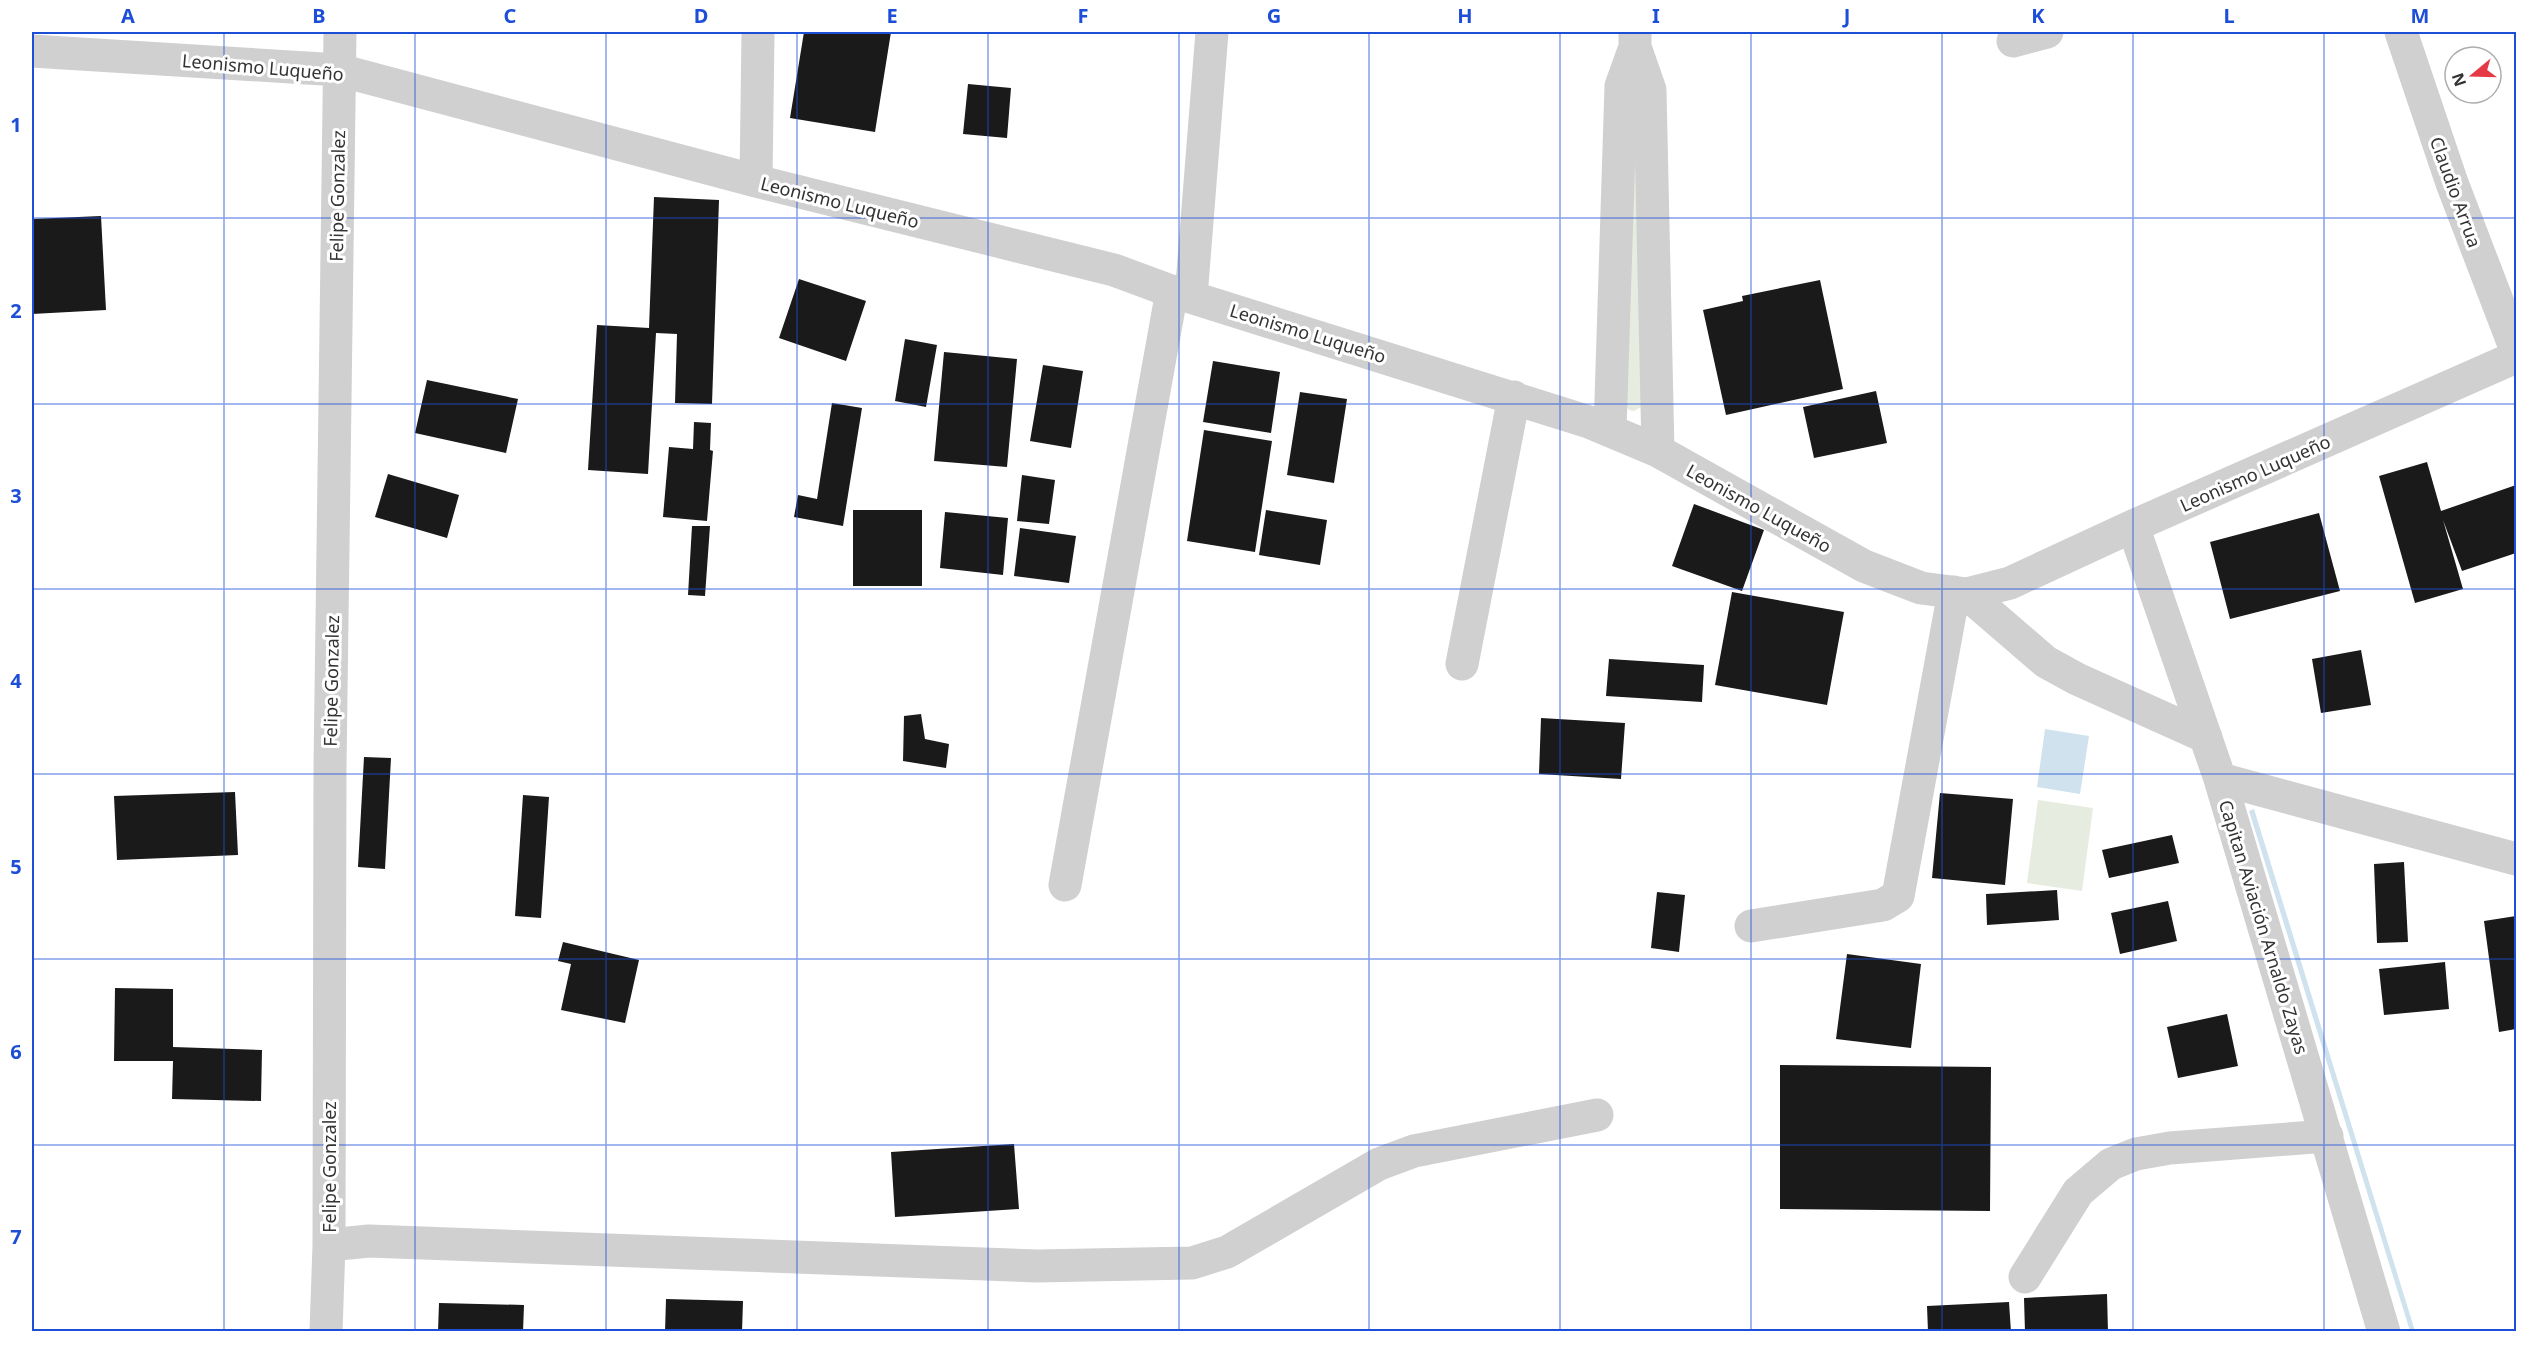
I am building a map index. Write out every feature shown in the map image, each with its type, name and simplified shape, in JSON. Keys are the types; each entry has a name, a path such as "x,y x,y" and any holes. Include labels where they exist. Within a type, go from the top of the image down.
{"street":[{"name":"Felipe Gonzalez","path":"326,1332 329,1245 330,768 340,32"},
{"path":"756,181 758,32"},
{"path":"1065,885 1181,294 1212,32"},
{"path":"2013,41 2047,32"},
{"name":"Claudio Arrua","path":"2401,32 2452,183 2517,350"},
{"path":"1610,430 1621,86 1635,40"},
{"path":"1635,40 1650,90 1658,451"},
{"name":"Leonismo Luqueño","path":"32,51 339,70 756,181 1114,270 1181,294 1515,397 1610,430 1658,451 1864,566 1921,588 1961,593 2010,583 2133,526 2517,357"},
{"path":"1462,664 1515,397"},
{"name":"Capitan Aviación Arnaldo Zayas","path":"2133,526 2220,779 2384,1332"},
{"path":"1751,926 1883,905 1898,896 1961,593 2046,662 2077,679 2206,737"},
{"path":"2220,779 2517,859"},
{"path":"329,1245 369,1241 1037,1266 1192,1263 1227,1252 1379,1164 1414,1151 1597,1115"},
{"path":"2025,1277 2078,1192 2111,1164 2136,1154 2170,1148 2327,1136"}],"shaded area":[{"path":"1633,82 1645,405 1634,411 1629,410 1624,404"},
{"path":"2038,800 2093,808 2082,891 2027,883"}],"water":[{"path":"2045,729 2089,736 2080,794 2037,787"},
{"path":"2254,809 2415,1331 2410,1331 2249,811"}],"building":[{"path":"804,32 891,32 875,132 790,118"},
{"path":"968,84 1011,88 1007,138 963,134"},
{"path":"654,197 719,200 712,404 675,403 677,334 656,333 648,474 588,470 597,325 649,328"},
{"path":"101,216 106,310 32,314 32,219"},
{"path":"799,279 866,301 846,361 779,338"},
{"path":"1820,280 1843,389 1726,415 1703,310 1743,301 1742,296"},
{"path":"905,339 937,345 926,407 895,401"},
{"path":"944,352 1017,359 1007,467 934,461"},
{"path":"1213,361 1280,372 1271,433 1203,422"},
{"path":"1043,365 1083,371 1071,448 1030,441"},
{"path":"427,380 518,399 506,453 415,433"},
{"path":"1876,391 1887,443 1814,458 1803,407"},
{"path":"1300,392 1347,399 1334,483 1287,475"},
{"path":"832,403 862,408 843,526 794,517 798,495 817,499"},
{"path":"694,422 711,423 710,450 713,451 707,521 663,517 669,447 693,449"},
{"path":"1204,430 1272,441 1255,552 1187,541"},
{"path":"2427,462 2441,511 2516,485 2516,553 2462,571 2443,520 2463,589 2415,603 2379,476"},
{"path":"388,474 459,495 447,538 375,517"},
{"path":"1022,475 1055,480 1049,524 1017,521"},
{"path":"1694,504 1764,530 1742,591 1672,566"},
{"path":"853,510 922,510 922,586 853,586"},
{"path":"1266,510 1327,520 1320,565 1259,555"},
{"path":"945,512 1008,518 1003,575 940,568"},
{"path":"2319,513 2340,591 2230,619 2210,542"},
{"path":"692,526 710,526 705,596 688,595"},
{"path":"1020,528 1076,536 1069,583 1014,576"},
{"path":"1732,592 1844,612 1827,705 1715,685"},
{"path":"2361,650 2371,705 2321,713 2312,659"},
{"path":"1609,659 1704,665 1702,702 1606,696"},
{"path":"921,714 925,739 949,744 946,768 903,761 904,716"},
{"path":"1541,718 1625,723 1621,779 1539,774"},
{"path":"364,757 391,758 385,869 358,867"},
{"path":"235,792 238,855 117,860 114,796"},
{"path":"1940,793 2013,799 2005,885 1932,878"},
{"path":"523,795 549,797 541,918 515,916"},
{"path":"2172,835 2179,863 2109,878 2102,850"},
{"path":"2404,862 2408,942 2377,943 2374,864"},
{"path":"2057,890 2059,920 1987,925 1986,894"},
{"path":"1657,892 1685,895 1679,952 1651,948"},
{"path":"2168,901 2177,941 2120,954 2111,913"},
{"path":"2516,916 2516,1029 2499,1032 2484,921"},
{"path":"563,942 639,960 625,1023 561,1010 571,964 558,961"},
{"path":"1847,954 1921,964 1911,1048 1836,1039"},
{"path":"2445,962 2449,1009 2384,1015 2379,969"},
{"path":"115,988 173,989 173,1047 262,1050 261,1101 172,1099 173,1061 114,1061"},
{"path":"2227,1014 2238,1066 2178,1078 2167,1027"},
{"path":"1780,1065 1991,1067 1990,1211 1780,1209"},
{"path":"1014,1144 1019,1209 895,1217 891,1152"},
{"path":"2107,1294 2108,1332 2025,1332 2024,1298"},
{"path":"666,1299 743,1301 742,1332 665,1332"},
{"path":"2009,1302 2011,1332 1928,1332 1927,1306"},
{"path":"439,1303 524,1305 523,1332 438,1332"}]}
